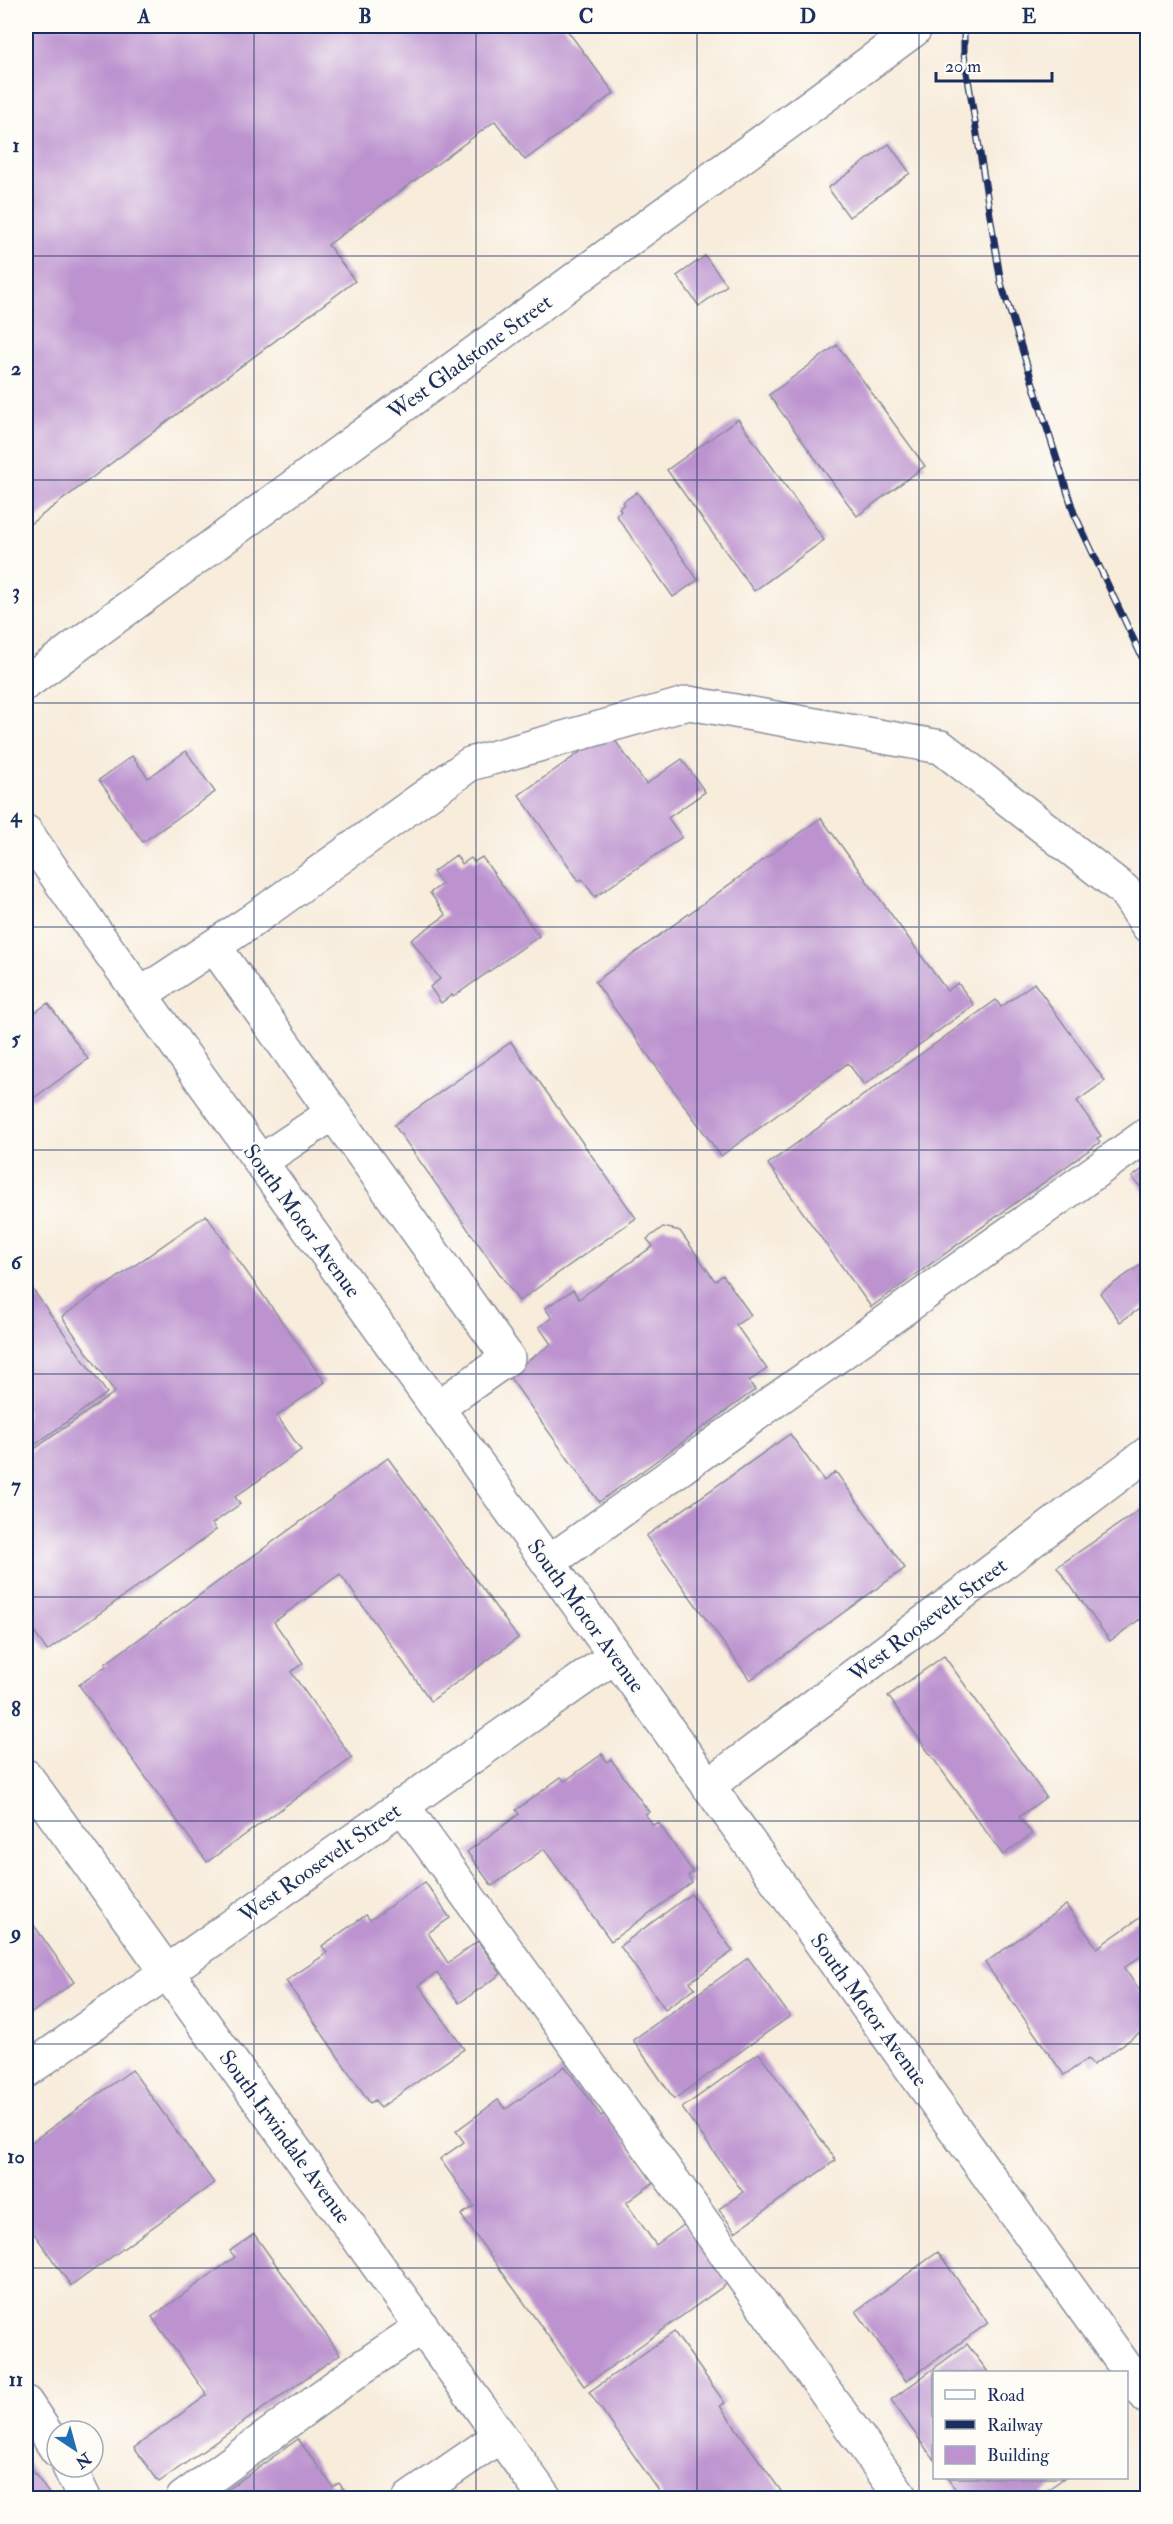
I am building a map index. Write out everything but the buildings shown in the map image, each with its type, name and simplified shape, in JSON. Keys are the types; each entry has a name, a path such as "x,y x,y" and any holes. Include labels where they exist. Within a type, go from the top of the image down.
{"street":[{"name":"West Gladstone Street","path":"26,684 914,30"},
{"path":"140,995 250,922 470,764 690,703 941,747 1124,890 1148,926"},
{"name":"South Motor Avenue","path":"26,831 140,995 1148,2398"},
{"path":"214,946 508,1358 437,1408"},
{"path":"260,1162 333,1113"},
{"path":"548,1563 1148,1134"},
{"name":"West Roosevelt Street","path":"708,1786 1148,1453"},
{"name":"West Roosevelt Street","path":"26,2071 615,1656"},
{"name":"South Irwindale Avenue","path":"26,1776 500,2436 536,2495"},
{"path":"402,1805 902,2499"},
{"path":"183,2499 358,2370 422,2327"},
{"path":"26,2403 45,2432"},
{"path":"410,2499 500,2436"},
{"path":"75,2479 84,2499"}],"railway":[{"path":"964,26 964,54 1001,283 1074,513 1148,670"}]}
